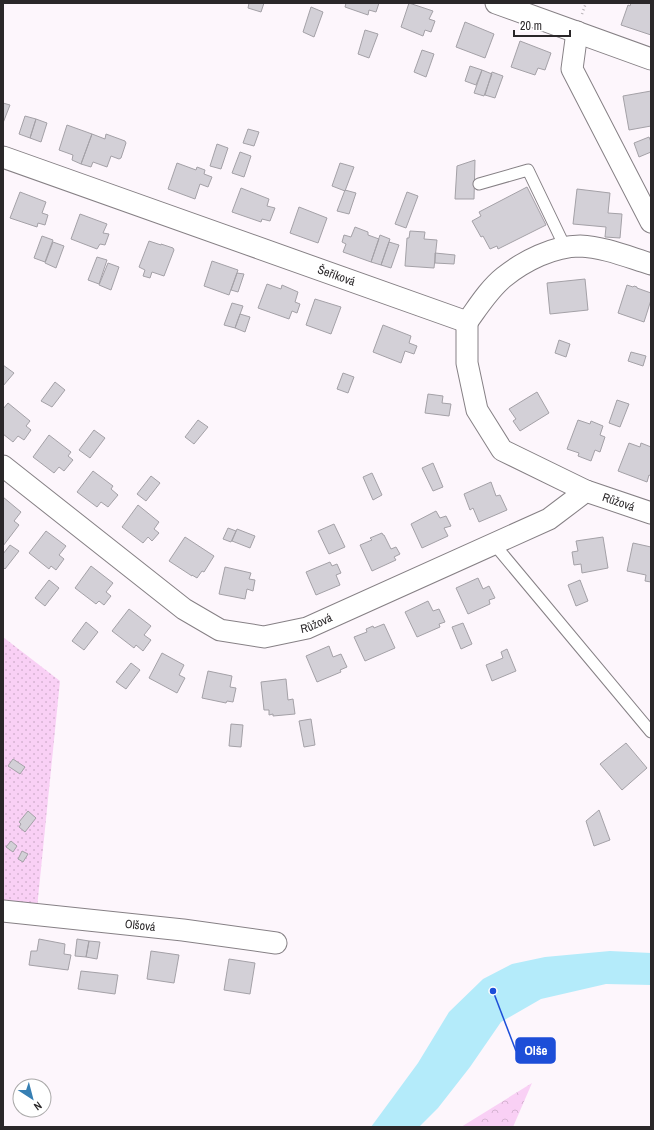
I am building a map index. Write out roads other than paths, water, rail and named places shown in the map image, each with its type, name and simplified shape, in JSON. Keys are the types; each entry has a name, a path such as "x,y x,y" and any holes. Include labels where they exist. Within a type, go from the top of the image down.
{"street":[{"path":"496,3 651,59"},
{"path":"577,32 572,69 651,222"},
{"name":"Šeříková","path":"3,157 467,322"},
{"path":"586,491 502,450 478,410 467,363 467,322 482,300 503,278 524,264 564,247 581,246 596,248 651,264"},
{"name":"Růžová","path":"3,466 184,609 220,630 264,637 307,628 494,544 549,519 586,491 651,513"},
{"name":"Olšová","path":"3,911 183,930 276,944"}],"lane":[{"path":"479,184 528,170 564,247"},
{"path":"494,544 651,732"}],"water":[{"path":"610,951 651,953 651,985 606,984 541,999 501,1022 470,1067 438,1108 419,1127 371,1127 418,1063 449,1012 483,979 512,964 545,957"}],"place":[{"name":"Olše","path":"493,991"}]}
